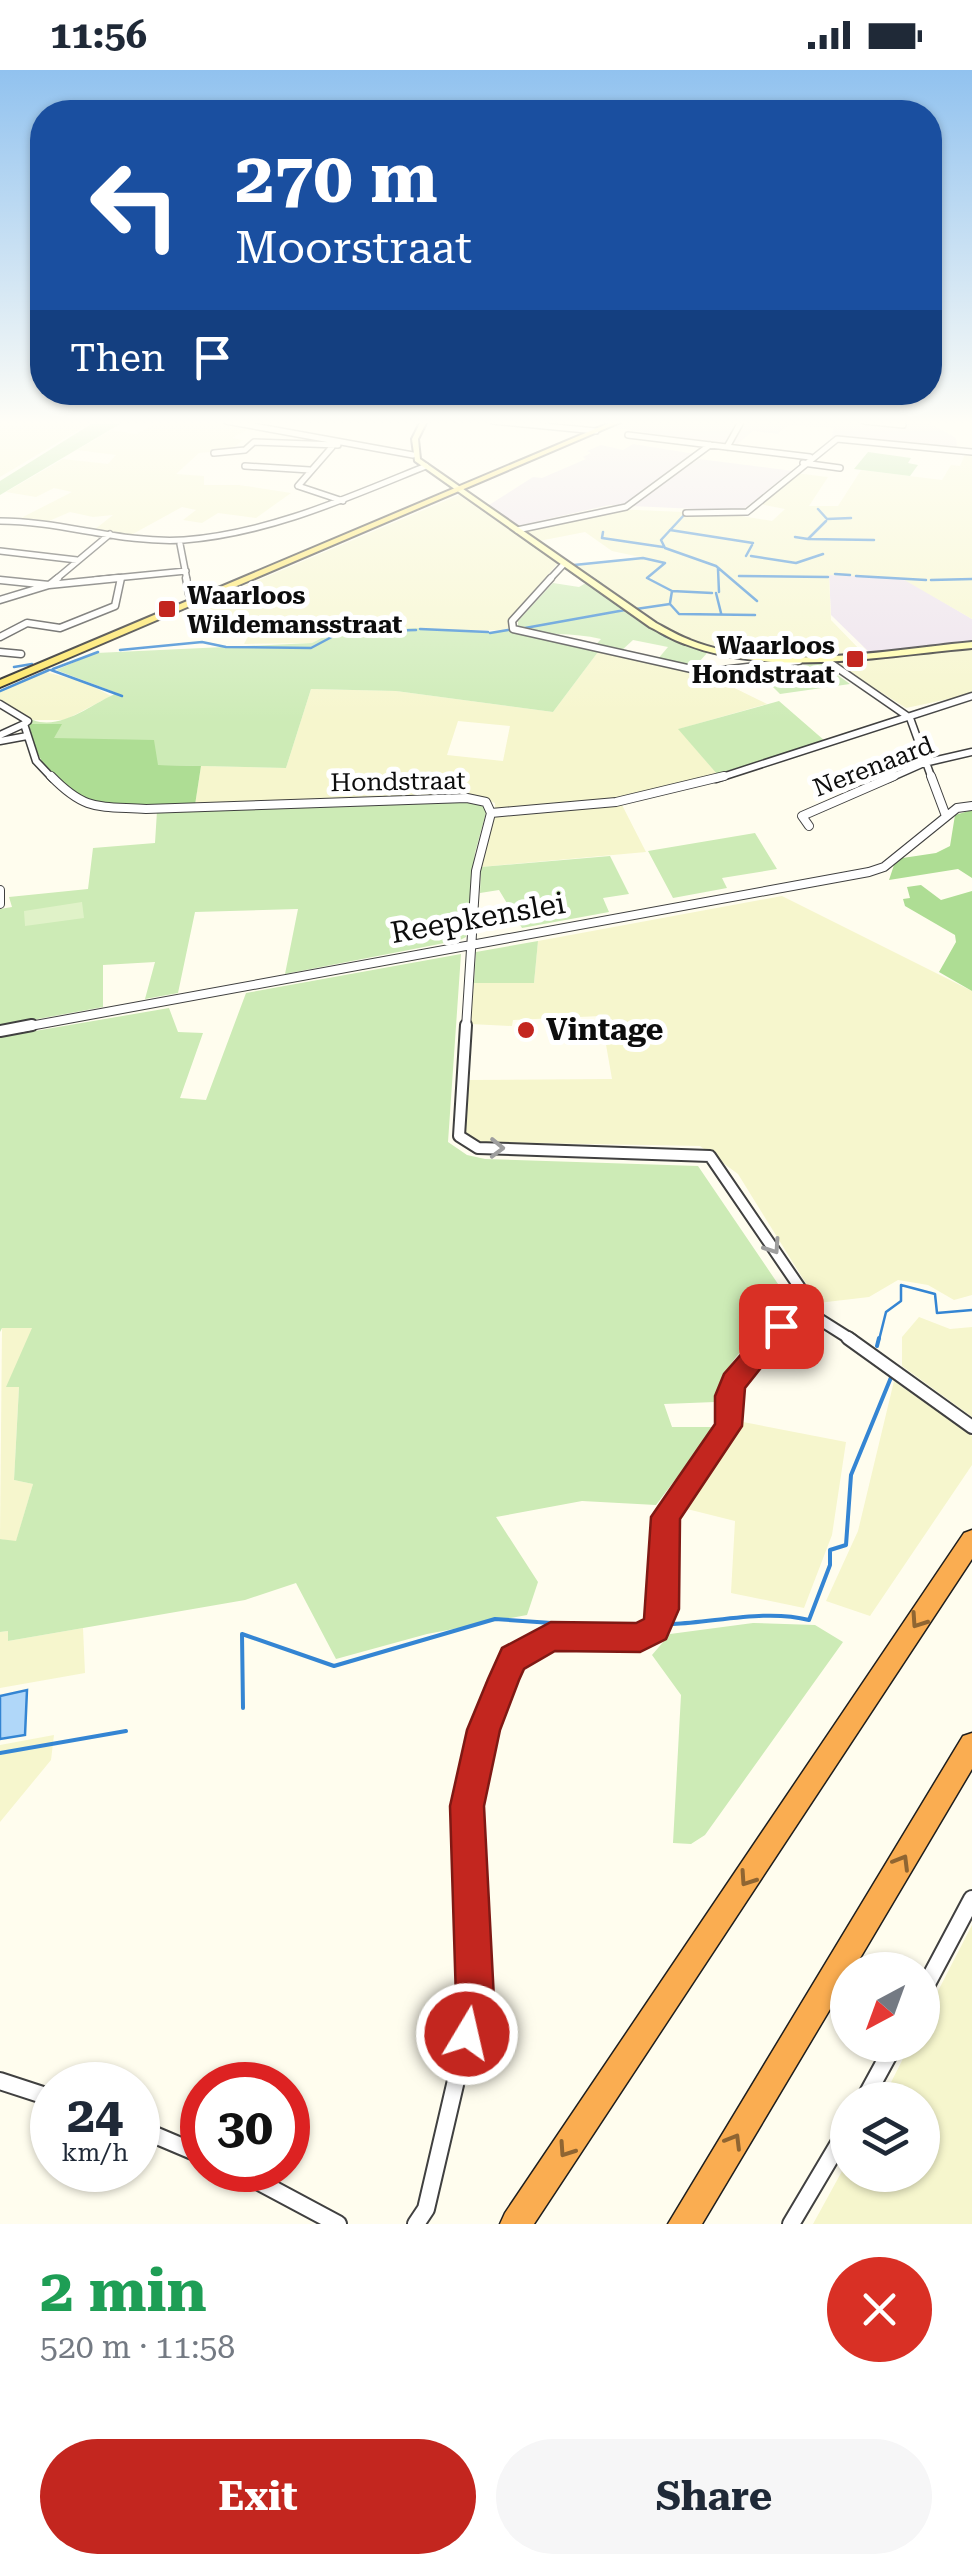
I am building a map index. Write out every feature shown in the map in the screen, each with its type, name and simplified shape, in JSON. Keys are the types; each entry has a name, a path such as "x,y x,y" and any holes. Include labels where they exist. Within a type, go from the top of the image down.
{"highway":[{"path":"516,2224 972,1540"},
{"path":"684,2224 972,1745"}],"main road":[{"path":"0,684 384,522"}],"street":[{"path":"38,522 178,542 288,522"},
{"path":"504,522 679,640 736,655 799,661"},
{"path":"517,530 556,522"},
{"path":"0,600 49,585 110,534"},
{"path":"178,542 189,591 201,599"},
{"path":"0,551 77,560"},
{"path":"564,564 512,622 514,629 705,672 972,645"},
{"path":"0,580 49,585 186,571"},
{"path":"0,637 24,624 60,628 115,606 121,578"},
{"path":"0,652 21,654"},
{"path":"826,660 904,712 946,816"},
{"name":"Hondstraat","path":"24,724 36,760 72,798 88,805 135,809 455,797 486,802 491,814 634,797 816,747 904,712 972,696"},
{"path":"0,706 24,724 0,738"},
{"path":"0,738 28,736"},
{"name":"Nerenaard","path":"809,826 802,816 924,763 972,752"},
{"name":"Reepkenslei","path":"0,1031 869,872 884,868 946,816 972,806"},
{"path":"491,814 480,846 470,945 459,1136 478,1148 710,1156 811,1304 814,1316 890,1364 972,1427"},
{"path":"0,890 0,904"},
{"path":"416,2224 426,2209 475,1999 467,1806 494,1700 513,1658 540,1641 574,1634 640,1638 655,1628 663,1609 666,1517 728,1426 728,1396 734,1382 781,1326 814,1316"},
{"path":"940,1960 972,1900"},
{"path":"0,2081 30,2091"},
{"path":"792,2224 830,2159"},
{"path":"278,2192 338,2224"}],"shaded area":[{"path":"829,575 901,577 972,619 972,642 870,653 831,615"}],"green space":[{"path":"105,522 156,522 131,535 94,530"},
{"path":"397,522 498,522 558,563 510,619 508,630 335,631 312,643 244,644 254,625 200,605"},
{"path":"543,522 972,522 972,619 901,578 829,575 831,620 864,654 763,656 693,641 671,631 575,565 640,557 612,551 585,532 539,541 517,526"},
{"path":"553,583 579,587 586,583 665,637 708,652 699,662 702,669 657,660 668,647 633,640 620,652 594,647 601,639 518,629 518,621"},
{"path":"420,628 494,633 508,630 598,652 553,712 396,691 311,689 286,768 157,765 52,738 61,724 29,724 24,715 55,722 117,693 56,670 96,653 312,643 335,631"},
{"path":"972,647 972,694 906,708 833,662"},
{"path":"598,652 708,675 767,704 679,729 717,774 627,797 495,810 495,803 484,799 195,805 201,766 286,768 311,689 396,691 553,712","holes":["458,721 510,726 503,761 447,755"]},
{"path":"821,663 850,684 780,694 756,670"},
{"path":"46,672 87,683 111,696 65,720 33,720 0,700 0,691"},
{"path":"779,701 825,741 717,774 678,729"},
{"path":"29,724 62,724 54,738 154,740 158,765 201,766 195,805 115,804 70,791 52,776 38,754"},
{"path":"471,800 487,809 475,853 466,937 460,940 285,974 298,909 195,912 178,993 145,999 155,962 103,965 103,1007 0,1026 0,909 12,907 9,897 88,889 93,848 155,843 157,811"},
{"path":"621,803 646,852 481,867 494,816"},
{"path":"972,810 972,878 958,869 889,880 896,859 936,853 950,846 955,815"},
{"path":"755,833 777,869 722,878 727,888 673,898 648,851"},
{"path":"610,856 629,894 603,898 609,912 522,928 499,890 480,893 481,867"},
{"path":"921,885 941,900 972,891 972,991 939,972 956,942 955,935 905,906 903,899 910,898 907,887"},
{"path":"782,896 972,991 972,1295 954,1300 928,1285 898,1280 869,1297 818,1303 738,1174 700,1146 473,1142 464,1136 467,1080 612,1079 601,1016 513,1020 512,1026 470,1024 474,983 534,983 538,941"},
{"path":"82,902 84,918 25,926 24,911"},
{"path":"538,941 534,983 474,983 476,952"},
{"path":"461,954 448,1142 467,1155 485,1159 698,1166 795,1309 769,1324 744,1347 725,1374 715,1402 664,1404 672,1427 715,1427 656,1505 582,1501 496,1517 538,1582 527,1615 427,1634 336,1659 296,1583 245,1600 8,1641 8,1631 0,1632 0,1539 16,1541 33,1484 14,1480 19,1387 6,1387 32,1328 2,1328 0,1332 0,1037 169,1008 178,1032 203,1033 180,1098 206,1100 246,993"},
{"path":"919,1317 950,1329 972,1327 972,1417 902,1366 902,1337"},
{"path":"2,1328 33,1328 7,1387 19,1386 14,1480 33,1484 16,1542 0,1539"},
{"path":"894,1381 972,1436 972,1465 870,1616 826,1601 858,1531"},
{"path":"738,1421 846,1442 832,1535 804,1608 731,1593 735,1521 683,1508 720,1457"},
{"path":"753,1623 815,1625 843,1642 705,1835 691,1844 673,1843 681,1695 652,1655 670,1634"},
{"path":"83,1628 85,1673 0,1688 0,1632 8,1631 8,1641"},
{"path":"54,1735 51,1760 0,1822 0,1745"},
{"path":"972,1925 972,2224 813,2224 831,2192 940,2192 940,2082 891,2082 901,2062 940,2062 940,1987"}],"water":[{"path":"27,1690 25,1735 0,1739 0,1696"}],"waterway":[{"path":"501,522 516,532"},
{"path":"670,530 678,522"},
{"path":"808,539 825,522"},
{"path":"670,530 753,543"},
{"path":"670,530 661,540 665,548 716,566 757,601"},
{"path":"603,532 602,538 663,547"},
{"path":"518,534 529,542"},
{"path":"795,537 808,539"},
{"path":"808,539 874,540"},
{"path":"530,543 548,555"},
{"path":"746,556 752,545"},
{"path":"751,556 796,563 823,554"},
{"path":"550,556 559,562"},
{"path":"561,557 587,575"},
{"path":"574,565 643,558 665,563 647,578 672,591"},
{"path":"566,568 574,574"},
{"path":"718,569 719,592"},
{"path":"835,574 850,575"},
{"path":"589,576 601,584"},
{"path":"739,576 828,577"},
{"path":"856,576 926,580"},
{"path":"931,580 972,579"},
{"path":"582,580 591,585"},
{"path":"603,586 635,608"},
{"path":"593,587 632,615"},
{"path":"670,603 672,591"},
{"path":"672,591 712,593"},
{"path":"716,593 721,613"},
{"path":"636,609 670,604 679,614 755,615"},
{"path":"525,628 625,610"},
{"path":"635,616 665,636 713,653"},
{"path":"420,629 488,632"},
{"path":"120,650 202,642 226,647 311,648 341,632 416,630"},
{"path":"490,633 508,630"},
{"path":"53,669 98,652"},
{"path":"721,654 767,662"},
{"path":"14,667 32,664"},
{"path":"0,691 49,670"},
{"path":"51,670 122,696"},
{"path":"879,1340 886,1312 901,1301 901,1285 935,1294 937,1313 972,1310"},
{"path":"877,1346 879,1338"},
{"path":"673,1624 759,1616 809,1620 830,1565 830,1550 846,1545 851,1475 892,1375"},
{"path":"243,1708 242,1634 334,1666 495,1619 624,1628"},
{"path":"0,1753 126,1731"}],"place":[{"name":"Waarloos Wildemansstraat","path":"167,609"},
{"name":"Waarloos Hondstraat","path":"855,659"},
{"name":"Vintage","path":"526,1030"}],"route":[{"path":"467,2034 475,1999 467,1806 483,1730 513,1658 551,1636 640,1638 655,1628 663,1609 666,1517 728,1426 728,1396 734,1382 781,1326"}]}
